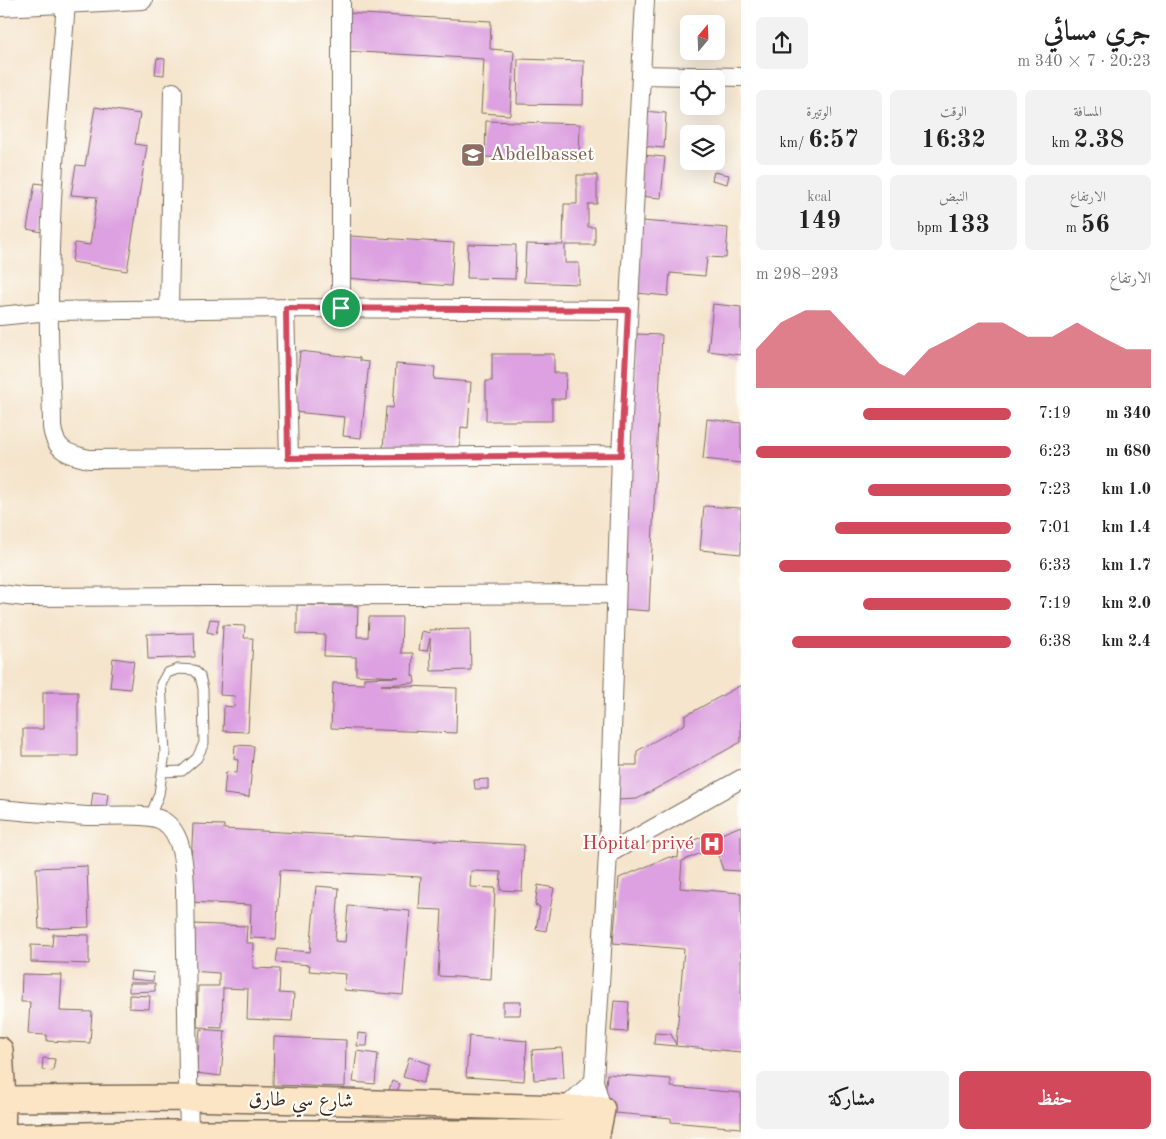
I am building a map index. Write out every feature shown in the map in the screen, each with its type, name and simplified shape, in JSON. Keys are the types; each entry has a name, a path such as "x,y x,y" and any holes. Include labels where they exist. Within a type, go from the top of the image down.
{"street":[{"path":"0,7 142,0"},
{"path":"341,0 341,308"},
{"path":"596,1136 602,1109 594,1081 608,854 621,455 645,0"},
{"path":"66,3 54,165 48,311 53,438 58,446 69,455 89,460 621,455"},
{"path":"641,75 741,77"},
{"path":"170,310 173,92"},
{"path":"286,308 288,458"},
{"path":"0,316 48,311 286,308 628,310"},
{"path":"0,594 35,597 616,594"},
{"path":"608,854 741,780"},
{"path":"0,809 89,816 150,817 163,821 173,830 184,862 189,1136"},
{"path":"0,1050 1,1138"},
{"path":"556,1136 565,1108 594,1081"},
{"name":"شارع سي طارق","path":"1,1099 189,1098 602,1109"},
{"path":"356,1102 356,1136"},
{"name":"شارع سي طارق","path":"1,1138 596,1136"}],"lane":[{"path":"150,817 158,794 165,753 161,684 167,673 178,669 194,670 200,676 202,689 204,743 197,758 182,771 162,772"}],"building":[{"path":"344,13 491,21 490,49 514,51 510,115 481,113 484,59 343,51"},
{"path":"157,58 165,59 164,75 155,74"},
{"path":"518,59 584,61 583,105 517,104"},
{"path":"95,107 140,114 135,144 147,146 127,271 72,262 75,243 90,245 97,197 71,195 76,165 85,166"},
{"path":"643,111 666,113 664,148 641,146"},
{"path":"486,121 580,124 579,160 485,157"},
{"path":"642,155 665,157 661,198 638,196"},
{"path":"714,172 729,175 727,184 712,180"},
{"path":"577,175 597,175 597,204 588,204 588,227 595,227 595,245 565,245 565,263 579,263 579,284 524,282 526,244 563,245 564,204 577,204"},
{"path":"35,183 49,185 42,232 27,229"},
{"path":"642,221 728,228 726,258 707,257 705,276 670,273 668,296 636,293"},
{"path":"336,235 454,243 451,286 332,277"},
{"path":"468,244 516,245 515,279 467,278"},
{"path":"713,304 741,307 741,355 708,351"},
{"path":"636,334 662,335 649,611 622,609"},
{"path":"300,351 360,358 360,361 369,362 361,438 343,436 345,417 294,412"},
{"path":"492,354 554,354 554,373 566,373 565,399 552,399 552,421 486,421 486,381 492,381"},
{"path":"396,364 435,367 434,379 471,382 468,428 461,427 459,454 383,449 386,407 393,408"},
{"path":"707,419 741,423 741,463 703,459"},
{"path":"704,506 741,508 741,554 700,550"},
{"path":"297,605 358,606 357,637 368,637 369,617 402,617 401,653 413,653 412,676 414,676 415,683 381,685 457,688 456,733 331,728 333,683 364,684 364,678 399,677 356,675 356,657 324,656 325,635 297,634"},
{"path":"210,619 219,620 216,634 207,632"},
{"path":"223,625 245,626 244,638 253,638 248,732 223,731 224,706 234,707 235,696 220,695"},
{"path":"470,629 471,670 431,671 430,638 427,651 419,650 422,631 430,633 429,630"},
{"path":"194,633 195,657 148,659 147,634"},
{"path":"113,658 134,661 130,689 110,687"},
{"path":"741,685 741,742 637,799 618,800 617,767 620,765 637,765 637,751 685,724 685,716"},
{"path":"43,692 78,692 78,756 23,756 23,729 43,729"},
{"path":"235,745 254,746 249,797 224,794 226,772 237,773 238,760 234,759"},
{"path":"488,779 488,789 475,789 474,780"},
{"path":"93,792 108,794 106,809 91,808"},
{"path":"193,824 224,825 224,829 524,845 522,891 500,890 501,872 471,871 470,887 495,888 491,979 438,976 442,910 419,909 421,877 280,870 276,939 250,938 251,905 189,902"},
{"path":"741,826 741,871 723,870 716,849 707,853 706,851 682,861 680,888 741,893 741,1052 654,1044 655,1033 671,1034 676,1045 684,949 613,943 619,878 669,857 678,858 679,846 715,832 719,833 719,835"},
{"path":"87,866 89,927 39,929 36,868"},
{"path":"538,885 554,888 546,931 536,929 540,907 535,905"},
{"path":"316,886 339,888 335,941 345,942 348,906 410,911 403,995 344,990 346,974 309,971 310,965 276,962 278,949 310,952"},
{"path":"192,924 247,926 246,943 254,943 253,968 280,969 279,993 294,994 292,1021 247,1019 248,989 223,988 222,1028 197,1027 198,986 219,986 219,973 190,971"},
{"path":"53,934 89,935 89,964 31,962 31,945 52,946"},
{"path":"131,971 154,973 153,981 130,979"},
{"path":"22,974 62,975 60,1011 92,1012 90,1043 47,1041 47,1035 28,1034 30,1002 21,1002"},
{"path":"129,983 155,983 155,991 129,992"},
{"path":"129,995 150,996 149,1009 129,1008"},
{"path":"614,1001 629,1002 627,1032 611,1031"},
{"path":"503,1002 521,1002 520,1015 503,1015"},
{"path":"200,1029 225,1031 221,1076 196,1073"},
{"path":"358,1033 368,1034 367,1046 357,1046"},
{"path":"469,1036 527,1041 524,1081 466,1077"},
{"path":"274,1037 346,1040 345,1087 273,1085"},
{"path":"562,1048 564,1078 534,1080 532,1050"},
{"path":"357,1051 378,1054 375,1084 353,1082"},
{"path":"409,1057 430,1064 423,1083 403,1077"},
{"path":"43,1058 55,1059 53,1071 42,1070"},
{"path":"607,1074 671,1079 671,1087 741,1093 741,1128 671,1122 671,1118 604,1112"},
{"path":"392,1081 400,1084 393,1102 386,1099"}],"place":[{"name":"Abdelbasset","path":"473,155"},
{"name":"Hôpital privé","path":"712,844"}],"route":[{"path":"286,308 341,308 628,310 621,455 288,458 286,308"}]}
